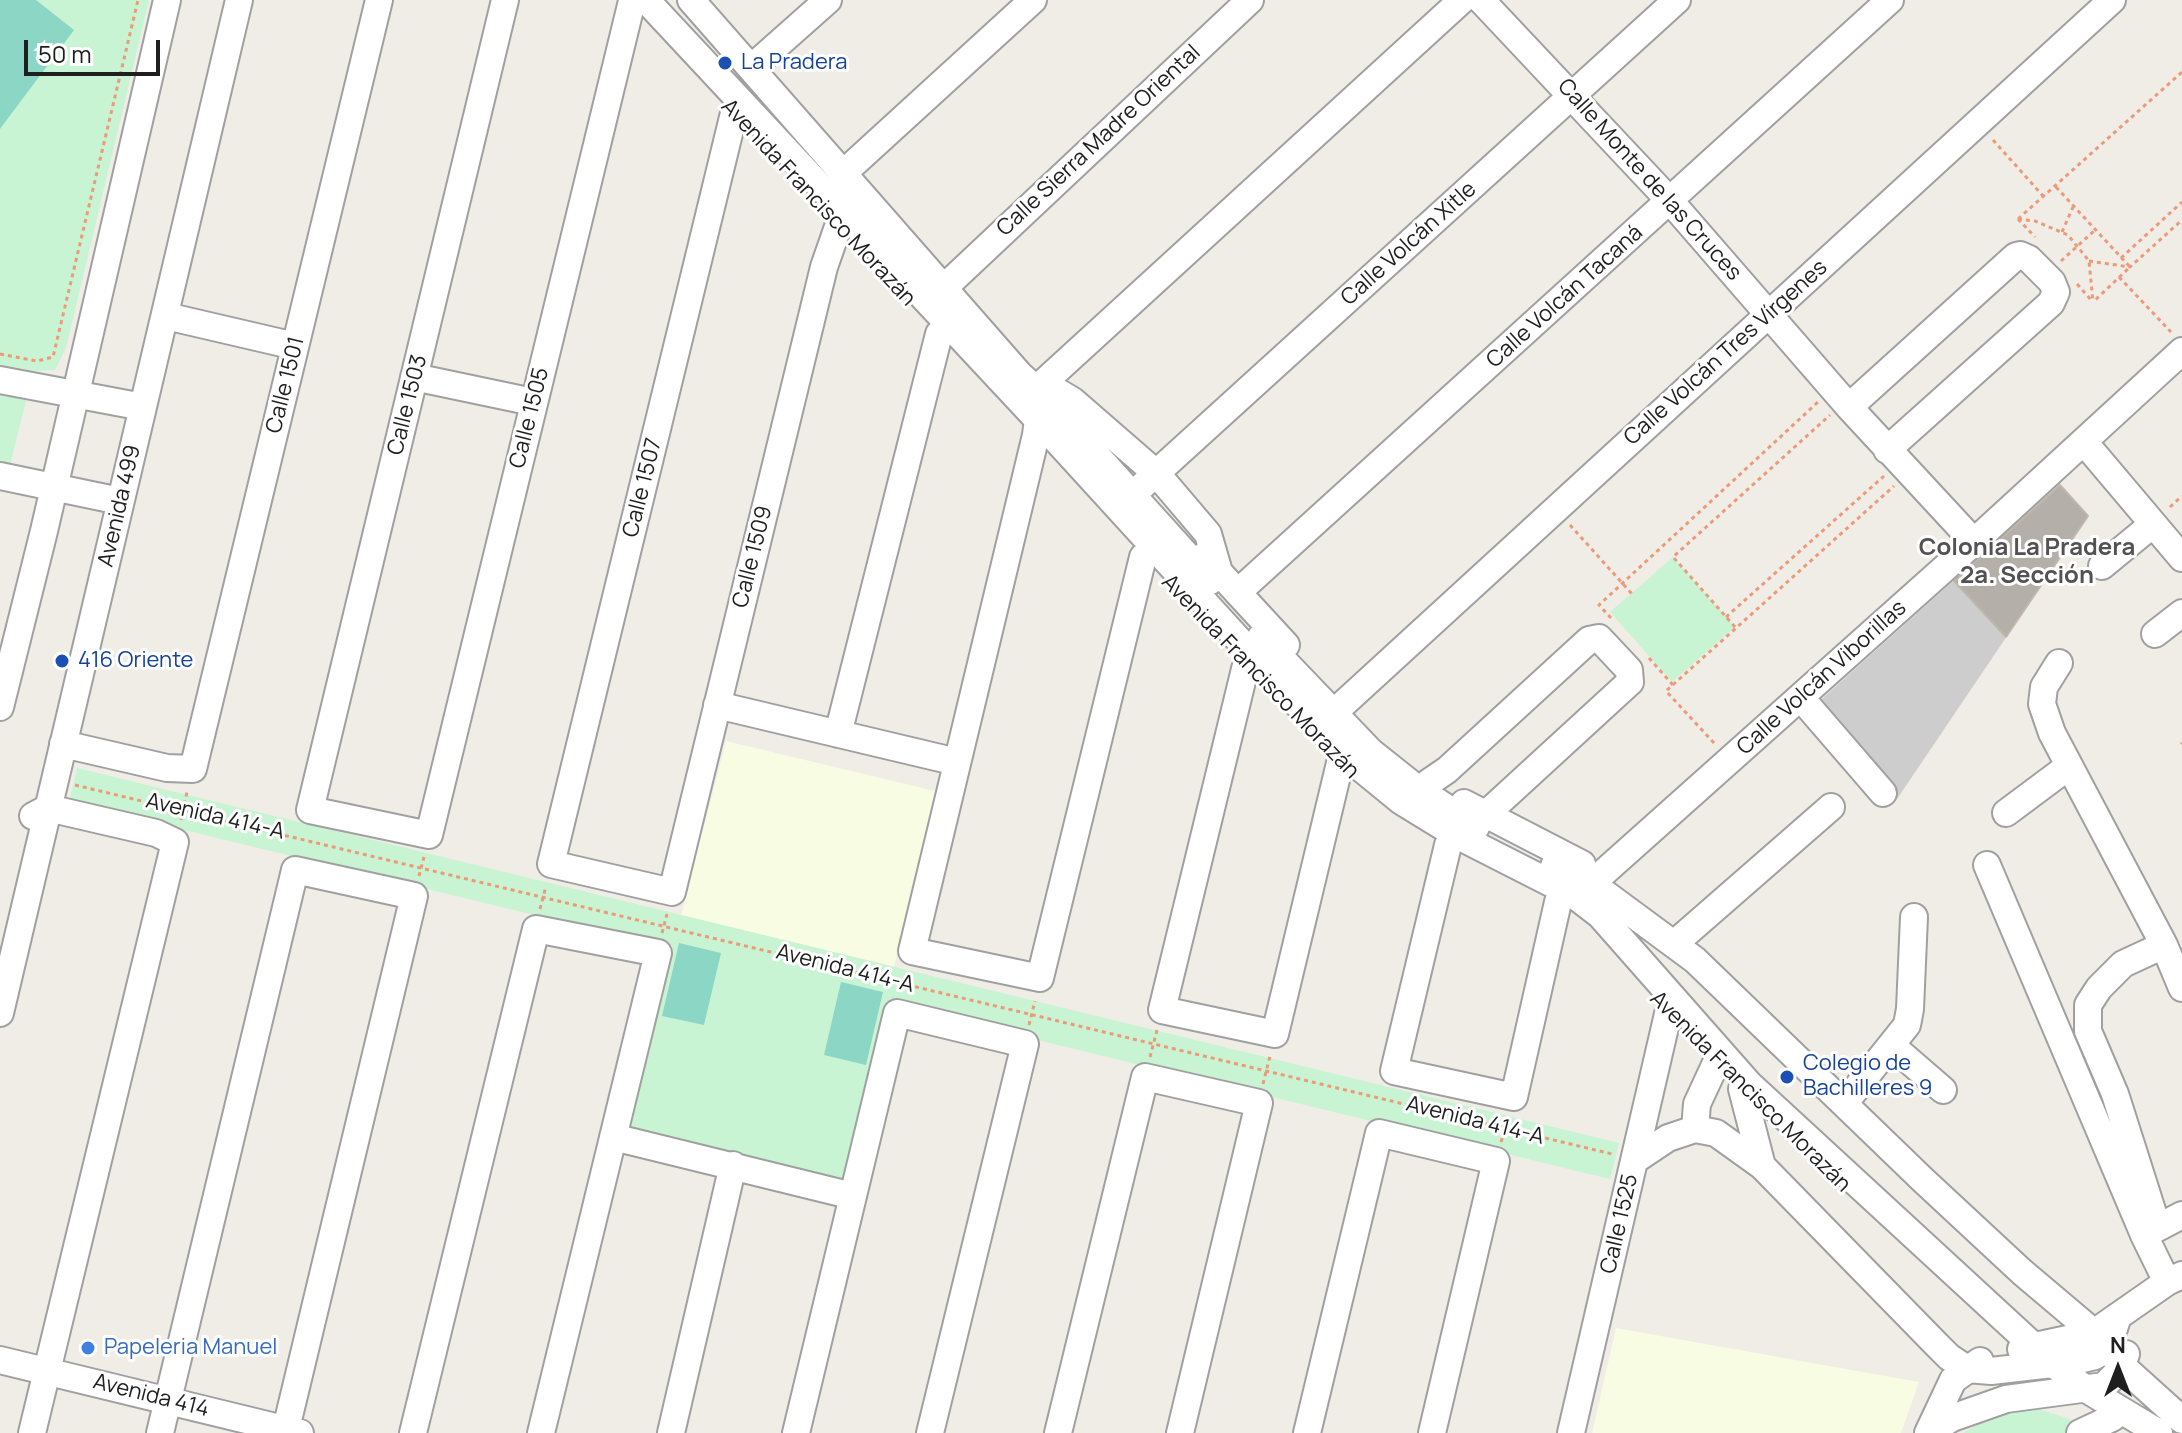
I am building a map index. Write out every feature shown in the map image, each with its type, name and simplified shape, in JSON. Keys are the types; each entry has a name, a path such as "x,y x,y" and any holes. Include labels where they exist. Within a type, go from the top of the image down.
{"street":[{"path":"0,707 167,0"},
{"name":"Avenida 499","path":"0,1013 239,0"},
{"name":"Calle 1501","path":"193,769 379,0"},
{"name":"Calle 1503","path":"310,810 505,0"},
{"name":"Avenida Francisco Morazán","path":"631,0 939,334 1040,408 1149,481 1229,583 1341,706 1380,743 1428,783 1602,874 1682,937 2182,1405"},
{"name":"Calle 1505","path":"429,835 631,0"},
{"path":"646,0 1371,752 1415,787 1472,824 1592,884 1675,944 2022,1272 2111,1340 2182,1420"},
{"path":"691,0 1019,374 1040,408 1312,720 1357,765 1401,801 1458,836 1574,895 1600,915 1749,1084 2035,1357"},
{"name":"Avenida Francisco Morazán","path":"699,0 949,283 1143,557 1245,669 1340,763 1392,806 1448,845 1579,916 1668,1014 1742,1089 2035,1357 2112,1418 2136,1433"},
{"path":"757,63 828,0"},
{"path":"849,168 1033,0"},
{"name":"Calle Sierra Madre Oriental","path":"949,283 1250,0"},
{"path":"912,951 1040,408 1462,0"},
{"name":"Calle Monte de las Cruces","path":"1481,0 1671,202 1898,462 1974,542"},
{"name":"Calle Volcán Xitle","path":"1149,481 1677,0"},
{"name":"Calle Volcán Tacaná","path":"1229,583 1671,202 1890,0"},
{"name":"Calle Volcán Tres Vírgenes","path":"1341,706 2112,0"},
{"name":"Calle 1507","path":"551,864 734,113"},
{"name":"Calle 1509","path":"672,892 824,267 839,224"},
{"path":"1842,399 2020,255 2029,259 2052,282 2056,292 2051,303 1898,462"},
{"path":"166,316 295,346"},
{"path":"838,734 939,334"},
{"name":"Calle Volcán Viborillas","path":"1602,874 2084,442 2177,341"},
{"path":"414,377 533,402"},
{"path":"0,380 143,407"},
{"path":"2084,442 2182,558"},
{"path":"0,476 120,501"},
{"path":"2102,566 2153,524"},
{"path":"1040,978 1143,557"},
{"path":"2155,634 2182,613"},
{"path":"1485,815 1628,685 1632,677 1629,670 1602,640 1608,632"},
{"path":"1428,783 1447,770 1589,640 1608,632"},
{"path":"2059,663 2044,687 2042,704 2052,733 2164,945 2182,988"},
{"path":"1245,669 1162,1010 1275,1034 1340,763"},
{"path":"1801,698 1883,793"},
{"path":"717,705 957,762"},
{"name":"Avenida 414-A","path":"63,744 167,768 193,769"},
{"path":"2006,813 2069,766"},
{"path":"1682,937 1831,807"},
{"path":"0,951 31,817 48,808"},
{"name":"Avenida 414-A","path":"48,808 156,833 175,842"},
{"name":"Avenida 414-A","path":"310,810 429,835"},
{"path":"32,1433 175,842"},
{"name":"Avenida 414-A","path":"1448,845 1394,1071 1514,1097"},
{"path":"551,864 672,892"},
{"path":"1928,1433 1945,1391 1953,1380 1986,1357 2095,1356 2174,1278 1987,865"},
{"path":"160,1433 295,870"},
{"name":"Avenida 414-A","path":"295,870 414,896"},
{"path":"291,1432 414,896"},
{"path":"1514,1097 1558,902"},
{"path":"1851,1095 1907,1025 1914,917"},
{"path":"413,1433 536,929 658,953 541,1433"},
{"path":"2151,1230 2115,1094 2088,1031 2088,1005 2099,988 2123,964 2164,945"},
{"name":"Avenida 414-A","path":"912,951 1040,978"},
{"name":"Avenida 414-A","path":"853,1196 897,1013 1025,1044"},
{"name":"Calle 1525","path":"1571,1433 1668,1014"},
{"path":"930,1433 1025,1044"},
{"path":"1891,1045 1943,1090"},
{"path":"1695,1129 1697,1104 1716,1063"},
{"path":"1058,1433 1145,1077 1259,1103 1180,1433"},
{"path":"1742,1089 1762,1166"},
{"path":"1635,1160 1668,1138 1695,1129 1716,1133 1762,1166 1936,1344 1967,1369"},
{"path":"1307,1433 1379,1133"},
{"name":"Avenida 414-A","path":"1379,1133 1496,1161"},
{"path":"613,1137 853,1196 796,1433"},
{"path":"1432,1433 1496,1161"},
{"path":"671,1433 733,1165"},
{"path":"2151,1230 2182,1215"},
{"path":"1928,1433 1977,1407 2006,1399 2104,1386 2114,1379 2111,1340"},
{"name":"Avenida 414","path":"0,1360 291,1432"},
{"path":"2078,1390 2159,1433"},
{"path":"2080,1433 2112,1418"}],"path":[{"path":"0,354 37,361 53,357 138,0"},
{"path":"2182,72 2018,219 2035,221 2068,235 2089,261 2093,302 2182,220"},
{"path":"1978,123 2044,197"},
{"path":"2056,187 2130,267"},
{"path":"2121,258 2182,202"},
{"path":"2062,232 2073,206"},
{"path":"2059,263 2095,230"},
{"path":"2089,261 2130,267"},
{"path":"2119,277 2177,341"},
{"path":"1608,632 1599,605 1842,399"},
{"path":"1735,627 1673,557 1842,399"},
{"path":"1726,617 1898,462"},
{"path":"1730,760 1666,691 1735,627 1898,462"},
{"path":"1555,510 1632,594"},
{"path":"1641,651 1673,685"},
{"path":"175,842 193,769"},
{"name":"Avenida 414-A","path":"55,780 1635,1160"},
{"path":"414,896 429,835"},
{"path":"295,870 303,838"},
{"path":"536,929 551,864"},
{"path":"658,953 672,892"},
{"path":"904,984 912,951"},
{"path":"1025,1044 1040,978"},
{"path":"1145,1077 1162,1010"},
{"path":"1259,1103 1275,1034"},
{"path":"1496,1161 1514,1097"},
{"path":"1379,1133 1387,1100"}],"shaded area":[{"path":"0,0 36,0 74,30 0,129"},
{"path":"2060,485 2088,516 1897,799 1815,705"},
{"path":"726,741 935,791 894,967 681,915"},
{"path":"679,943 721,953 704,1025 662,1016"},
{"path":"841,982 883,992 866,1065 824,1055"},
{"path":"1616,1328 1919,1382 1901,1433 1592,1433"}],"green space":[{"path":"0,0 149,0 66,348 55,370 35,371 0,365"},
{"path":"0,392 27,397 10,465 0,463"},
{"path":"1673,557 1735,627 1672,682 1610,612"},
{"path":"77,768 1619,1143 1610,1179 889,1004 844,1185 626,1131 670,948 69,802"},
{"path":"2039,1409 2087,1425 2068,1433 1963,1433 1996,1414"}],"building":[{"path":"2060,485 2088,516 2006,637 1954,581"}],"place":[{"name":"La Pradera","path":"725,63"},
{"name":"416 Oriente","path":"62,661"},
{"name":"Colegio de Bachilleres 9","path":"1787,1077"},
{"name":"Papeleria Manuel","path":"88,1348"}],"district":[{"name":"Colonia La Pradera 2a. Sección","path":"2027,562"}]}
